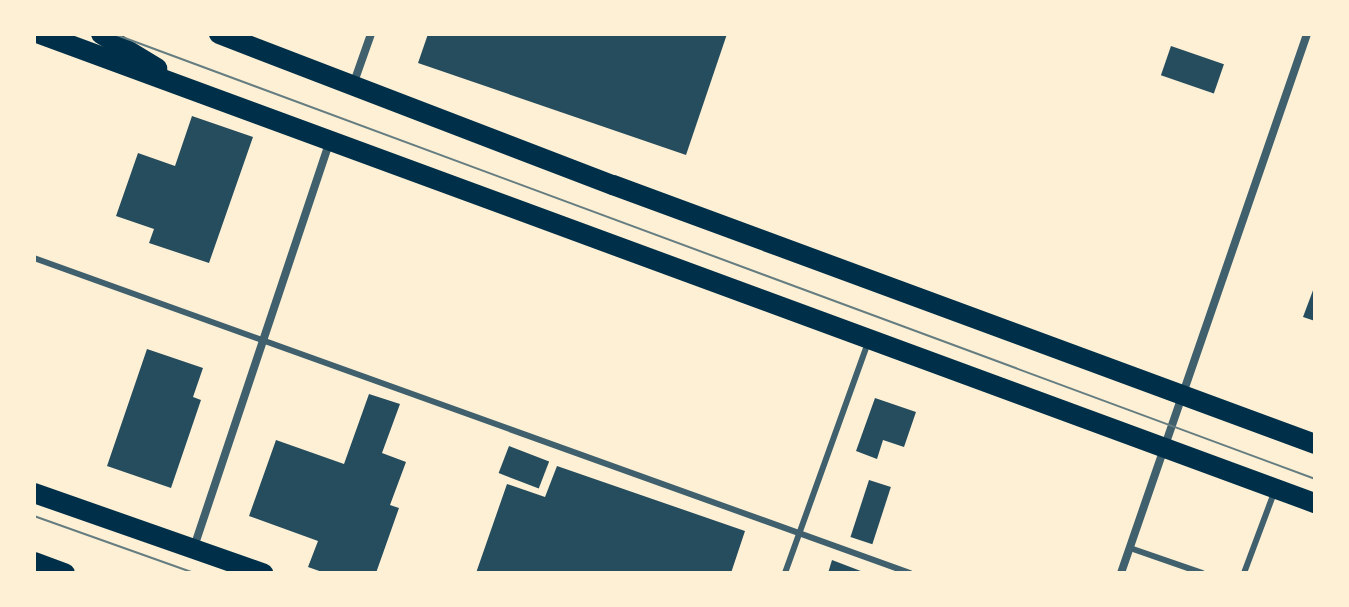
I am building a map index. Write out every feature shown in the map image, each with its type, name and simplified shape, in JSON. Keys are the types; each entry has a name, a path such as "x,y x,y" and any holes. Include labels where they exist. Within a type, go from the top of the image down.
{"main road":[{"path":"40,34 1315,503"},
{"path":"101,34 198,92"},
{"path":"219,34 1315,444"},
{"path":"34,493 263,573"},
{"path":"34,562 65,573"}],"street":[{"path":"353,85 371,34"},
{"path":"1121,573 1307,34"},
{"path":"194,548 330,142"}],"lane":[{"path":"34,258 910,573"},
{"path":"785,573 869,340"},
{"path":"1244,573 1276,488"},
{"path":"1130,548 1202,573"}],"building":[{"path":"428,34 727,34 686,155 418,63"},
{"path":"1171,46 1224,64 1214,94 1161,75"},
{"path":"192,116 253,137 209,263 149,243 154,229 116,216 138,153 175,166"},
{"path":"1315,285 1315,321 1303,317"},
{"path":"147,349 203,368 193,397 201,400 171,488 107,466"},
{"path":"369,394 400,404 382,453 406,462 390,505 399,508 376,573 325,573 308,567 318,541 249,516 276,440 344,464"},
{"path":"875,398 916,412 904,447 883,440 877,459 856,451"},
{"path":"509,446 549,461 539,488 499,473"},
{"path":"557,466 745,531 731,573 476,573 507,484 545,497"},
{"path":"869,480 891,487 872,544 850,537"},
{"path":"832,560 866,573 828,573"}],"tram line":[{"path":"114,34 1315,479"},
{"path":"34,516 194,573"}]}
